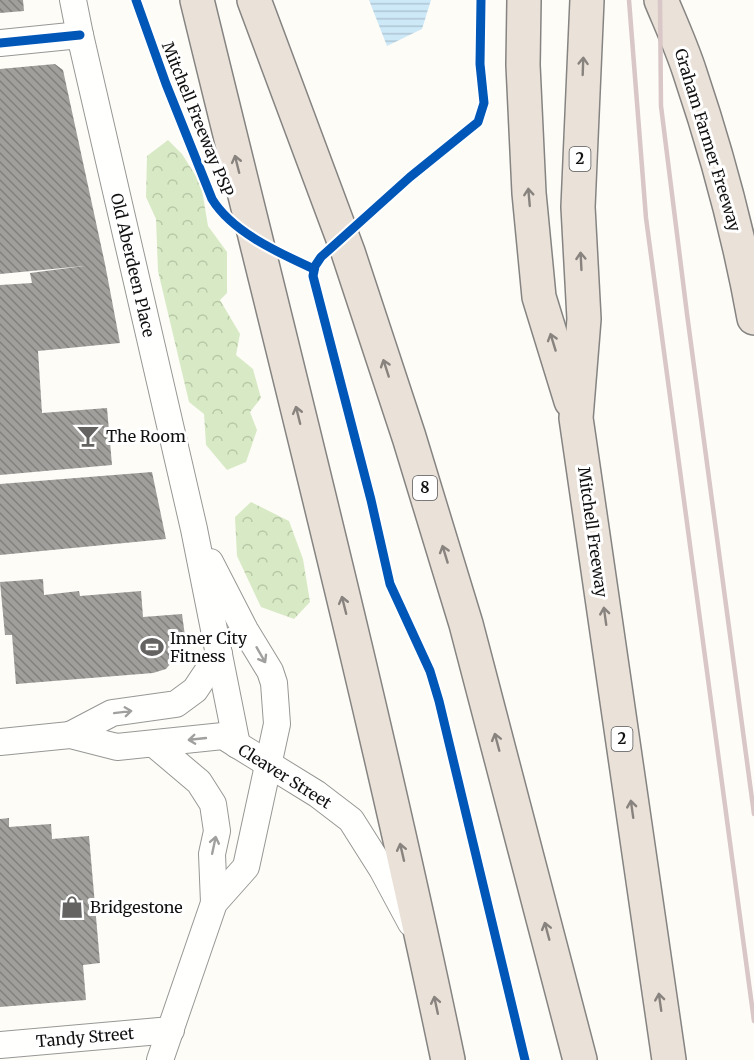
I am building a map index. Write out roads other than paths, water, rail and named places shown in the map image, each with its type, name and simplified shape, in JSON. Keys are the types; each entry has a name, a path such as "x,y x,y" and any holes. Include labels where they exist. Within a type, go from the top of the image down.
{"highway":[{"path":"197,0 358,661 448,1060"},
{"name":"8","path":"254,0 348,252 409,437 466,624 580,1060"},
{"path":"524,0 528,181 539,297 576,418"},
{"name":"Mitchell Freeway","path":"587,0 578,207 584,319 576,418 669,1060"},
{"name":"Graham Farmer Freeway","path":"661,0 690,72 715,155 745,266 754,318"}],"street":[{"name":"Old Aberdeen Place","path":"73,0 195,529 237,745"},
{"path":"0,43 80,35"},
{"name":"Old Aberdeen Place","path":"195,529 228,598 264,660 274,683 277,724 246,867 214,903"},
{"name":"Cleaver Street","path":"70,735 112,713 176,704 195,690 219,654"},
{"name":"Cleaver Street","path":"0,742 70,735 117,747 223,736 317,794 351,820 382,869 425,950"},
{"path":"154,744 199,782 213,804 217,831 212,855 214,903 160,1060"},
{"name":"Tandy Street","path":"0,1045 171,1030"}],"water":[{"path":"369,0 431,0 422,29 387,46"}],"railway":[{"path":"629,0 646,218 754,1021"},
{"path":"660,0 661,106 754,814"}],"place":[{"name":"The Room","path":"88,436"},
{"name":"Inner City Fitness","path":"152,647"},
{"name":"Bridgestone","path":"72,907"}]}
